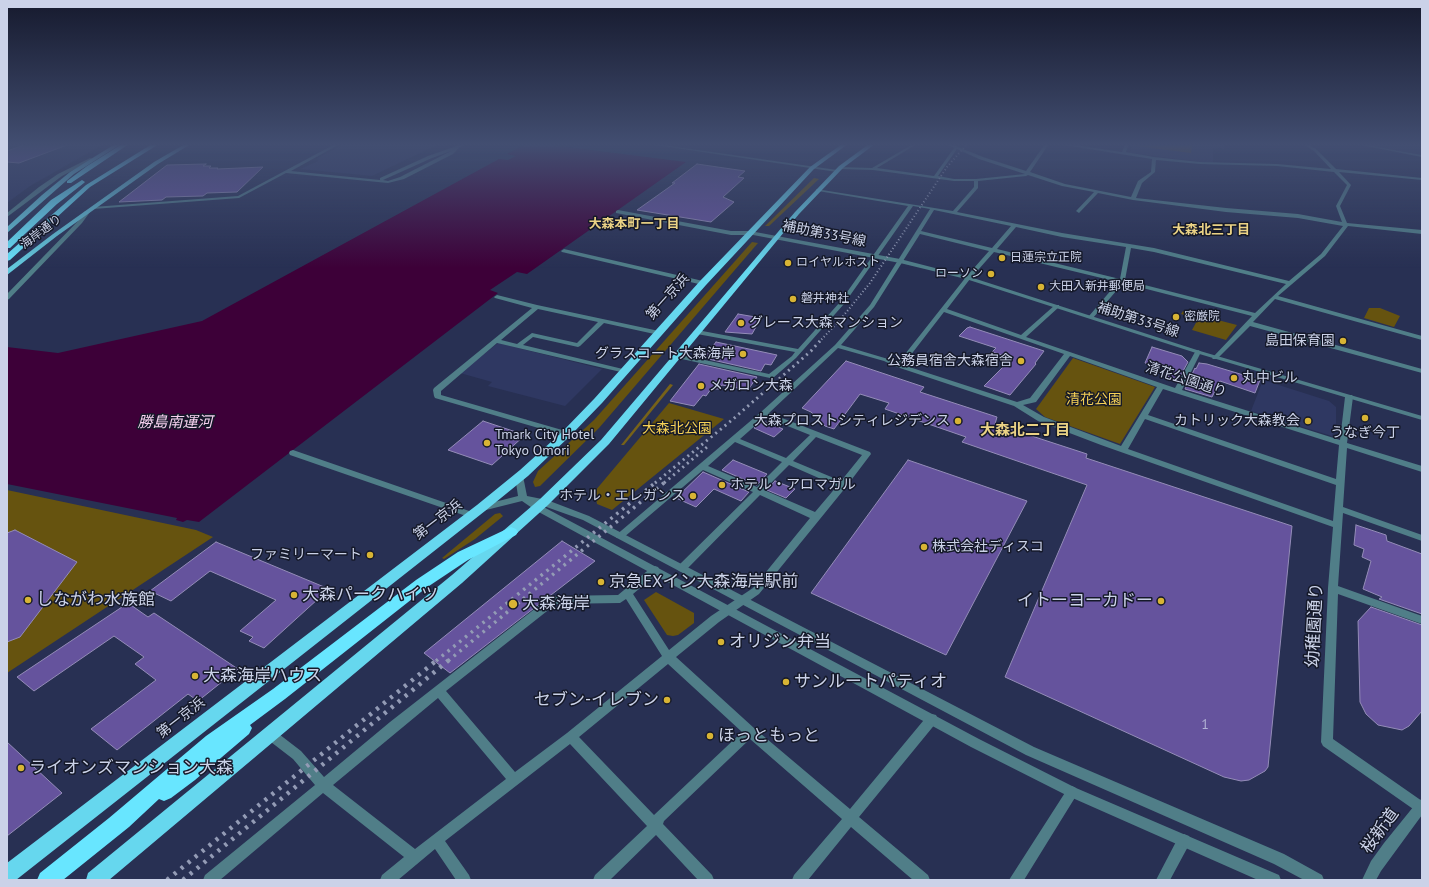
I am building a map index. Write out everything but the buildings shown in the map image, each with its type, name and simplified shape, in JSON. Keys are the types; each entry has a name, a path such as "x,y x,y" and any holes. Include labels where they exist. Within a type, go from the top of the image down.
{"highway":[{"path":"34,220 34,215 65,185"},
{"path":"7,246 54,202 77,185"},
{"path":"7,258 89,185"},
{"name":"第一京浜","path":"7,875 476,512 519,476 566,434 625,371 703,283 796,185"},
{"path":"95,880 271,734 541,505 605,442 775,237 823,185"},
{"path":"30,239 60,220"},
{"path":"47,880 116,824 189,774 220,749 279,694 444,568 511,532"}],"main road":[{"name":"海岸通り","path":"7,231 44,196 58,185"},
{"name":"海岸通り","path":"7,273 55,235 125,185"}],"street":[{"path":"7,215 45,185"},
{"path":"7,298 90,210 239,198 261,185"},
{"path":"954,212 976,185"},
{"path":"1066,185 1133,198 1226,210 1298,216 1345,224 1422,232"},
{"path":"1133,198 1139,185"},
{"path":"1215,358 1274,297 1323,255 1345,227 1338,206 1349,185"},
{"path":"818,190 933,208 1062,235 1129,246 1197,260 1289,284"},
{"path":"1079,210 1096,192"},
{"path":"677,356 770,376 799,351 842,303 912,205"},
{"path":"620,536 764,414 837,346 872,306 933,208"},
{"name":"補助第33号線","path":"618,212 731,233 750,233 775,237 876,256 968,278 1215,358 1422,418"},
{"path":"899,366 968,278 1015,225"},
{"path":"919,232 1122,281 1257,316"},
{"path":"1091,317 1122,281 1129,246"},
{"path":"564,251 703,283"},
{"path":"496,297 659,333"},
{"path":"1274,297 1422,338"},
{"path":"1022,337 1057,306"},
{"path":"537,307 437,390 438,396 566,434"},
{"name":"清花公園通り","path":"944,310 1161,386 1422,470"},
{"path":"518,346 532,335 578,345 603,321"},
{"path":"1248,323 1422,371"},
{"path":"697,332 799,351"},
{"path":"496,341 625,371"},
{"path":"837,346 886,360 899,366 1017,404 1041,419 1123,450 1338,526"},
{"path":"1176,391 1181,386 1198,352"},
{"path":"1017,404 1033,400 1068,354"},
{"path":"1123,450 1161,386"},
{"name":"幼稚園通り","path":"1349,397 1343,445 1340,509 1333,588 1327,742 1421,806"},
{"path":"387,880 436,840 571,737 728,610 756,591 818,517 867,454 764,414"},
{"path":"1144,416 1341,484"},
{"path":"682,568 757,490 815,434"},
{"path":"734,439 843,485"},
{"path":"293,453 476,512 523,498 541,505 586,518 1030,751 1279,859 1317,880"},
{"path":"702,466 818,517"},
{"path":"519,476 523,498"},
{"path":"541,505 654,570 975,743 1072,792 1274,880"},
{"path":"1340,509 1422,538"},
{"path":"210,880 439,691 554,600 620,600 654,570"},
{"path":"1333,588 1422,620"},
{"path":"628,594 668,657 750,732 922,880"},
{"path":"439,691 514,780"},
{"path":"799,880 932,719"},
{"path":"600,880 656,826 659,817 750,732"},
{"path":"271,734 297,755 324,786 415,857"},
{"path":"571,737 707,880"},
{"path":"1016,880 1072,792"},
{"name":"桜新道","path":"1369,880 1384,854 1421,806"},
{"path":"436,840 464,880"},
{"path":"1163,880 1184,841"}],"shaded area":[{"path":"7,185 31,185 30,186 7,203"},
{"path":"498,343 602,369 565,406 488,386 492,382 460,373"},
{"path":"1263,380 1329,401 1336,407 1336,423 1332,436 1251,411"},
{"path":"670,384 673,385 624,445 621,445"}],"green space":[{"path":"806,185 812,185 769,226 765,226"},
{"path":"752,242 758,243 599,428 540,486 535,487 533,482 538,471 594,420"},
{"path":"1369,308 1380,308 1400,316 1394,327 1364,318"},
{"path":"1183,311 1237,325 1226,340 1192,330 1198,319 1181,314"},
{"name":"清花公園","path":"1073,358 1155,387 1120,444 1045,417 1036,409"},
{"name":"大森北公園","path":"669,403 724,419 612,510 597,504 595,491"},
{"path":"7,490 196,530 213,537 7,673"},
{"path":"500,513 503,516 475,539 444,559 442,558 495,514"},
{"path":"656,592 694,613 694,623 678,635 667,635 644,600"}],"water":[{"name":"勝島南運河","path":"451,185 653,185 527,274 517,272 490,290 498,293 199,522 187,520 183,522 176,520 177,518 7,484 7,347 58,353 202,321"}],"railway":[{"path":"819,342 840,320 870,283 935,185"},
{"path":"655,483 732,420 811,351 820,341"},
{"path":"664,483 707,447"},
{"path":"436,661 656,482"},
{"path":"448,661 665,482"},
{"path":"167,880 437,660"},
{"path":"183,880 449,660"}],"place":[{"name":"日蓮宗立正院","path":"1002,258"},
{"name":"ロイヤルホスト","path":"788,263"},
{"name":"ローソン","path":"991,274"},
{"name":"大田入新井郵便局","path":"1041,287"},
{"name":"磐井神社","path":"793,299"},
{"name":"密厳院","path":"1176,317"},
{"name":"グレース大森マンション","path":"741,323"},
{"name":"島田保育園","path":"1343,341"},
{"name":"グラスコート大森海岸","path":"743,354"},
{"name":"公務員宿舎大森宿舎","path":"1021,361"},
{"name":"丸中ビル","path":"1234,378"},
{"name":"メガロン大森","path":"701,386"},
{"name":"うなぎ今丁","path":"1365,418"},
{"name":"大森プロストシティレジデンス","path":"958,421"},
{"name":"カトリック大森教会","path":"1308,421"},
{"name":"Tmark City Hotel Tokyo Omori","path":"487,443"},
{"name":"ホテル・アロマガル","path":"722,485"},
{"name":"ホテル・エレガンス","path":"693,496"},
{"name":"株式会社ディスコ","path":"924,547"},
{"name":"ファミリーマート","path":"370,555"},
{"name":"京急EXイン大森海岸駅前","path":"601,582"},
{"name":"大森パークハイツ","path":"294,595"},
{"name":"しながわ水族館","path":"28,600"},
{"name":"イトーヨーカドー","path":"1161,601"},
{"name":"大森海岸","path":"513,604"},
{"name":"オリジン弁当","path":"721,642"},
{"name":"大森海岸ハウス","path":"195,676"},
{"name":"サンルートパティオ","path":"786,682"},
{"name":"セブン-イレブン","path":"667,700"},
{"name":"ほっともっと","path":"710,736"},
{"name":"ライオンズマンション大森","path":"21,768"}],"district":[{"name":"大森本町一丁目","path":"634,224"},
{"name":"大森北三丁目","path":"1211,230"},
{"name":"大森北二丁目","path":"1025,431"}]}
